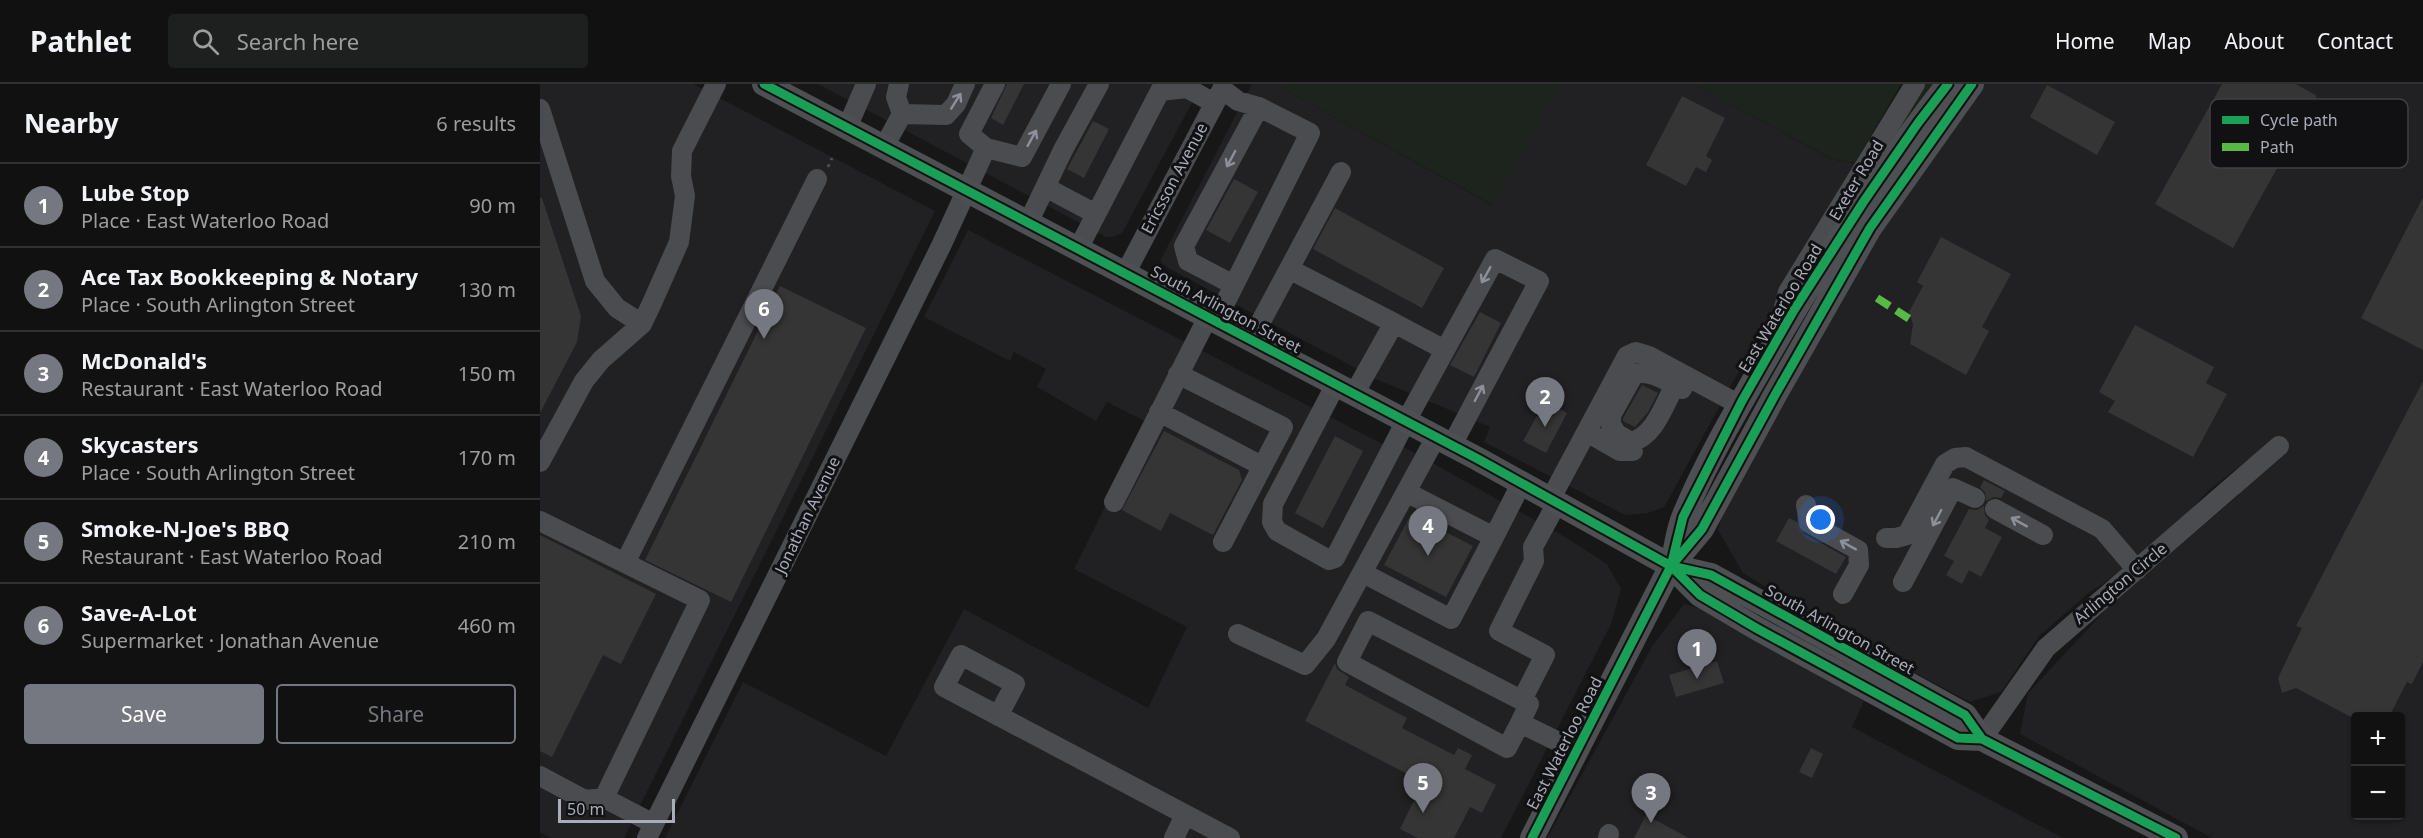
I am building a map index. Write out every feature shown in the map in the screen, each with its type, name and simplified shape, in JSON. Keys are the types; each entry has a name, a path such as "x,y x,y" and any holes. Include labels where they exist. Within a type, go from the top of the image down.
{"main road":[{"name":"South Arlington Street","path":"764,84 1521,483 1671,566 1700,595 1763,632 1958,738 1982,739 2176,838"},
{"name":"East Waterloo Road","path":"1671,566 1683,517 1740,405 1775,344 1864,201 1948,84"},
{"name":"East Waterloo Road","path":"1532,838 1671,566 1702,529 1870,228 1972,84"}],"street":[{"path":"540,462 584,381 601,360 642,324 680,242 685,196 681,176 682,151 716,84"},
{"path":"847,128 866,84"},
{"path":"884,147 902,114 896,97 899,84"},
{"path":"902,114 946,115 956,104 965,84"},
{"path":"995,84 969,134 986,148 1022,157 1061,84"},
{"path":"1028,223 1047,188 1063,150 1099,84"},
{"name":"Exeter Road","path":"1775,344 1788,292 1915,84"},
{"path":"1078,249 1160,91 1167,87 1220,92 1258,107 1310,133 1234,285 1178,374 1114,502"},
{"name":"Ericsson Avenue","path":"1125,273 1220,92"},
{"path":"1234,285 1188,261 1184,246 1258,107"},
{"path":"540,109 595,281 617,308 642,324"},
{"name":"Jonathan Avenue","path":"650,831 986,148"},
{"path":"1251,340 1341,172"},
{"path":"625,563 817,179"},
{"path":"1047,188 1096,214"},
{"path":"1238,634 1305,665 1326,639 1406,492 1444,441 1539,281 1495,259 1406,421 1335,558 1329,560 1277,531 1272,522 1273,504 1345,389 1394,323"},
{"path":"1289,269 1444,351"},
{"path":"1522,700 1545,655 1499,632 1533,561 1533,547 1553,501 1627,356 1636,352 1649,356 1682,384 1740,405"},
{"path":"1178,374 1282,427 1223,542"},
{"path":"1587,432 1620,451 1638,451 1653,444 1682,384"},
{"path":"1159,412 1262,466"},
{"name":"Arlington Circle","path":"1982,739 2046,648 2279,446"},
{"path":"1886,538 1907,535 1945,464 1955,458 1966,457 2102,529 2137,570"},
{"path":"1363,573 1451,620 1521,483"},
{"path":"1903,582 1953,488 1975,498"},
{"path":"1406,492 1494,537"},
{"path":"1806,505 1809,523 1858,550 1859,565 1844,594"},
{"path":"1995,509 2043,535"},
{"path":"540,521 700,600 604,798"},
{"path":"1368,621 1529,704 1520,723 1507,748 1347,662 1368,621"},
{"path":"998,716 1230,838"},
{"path":"1520,723 1576,751"},
{"path":"540,776 585,800 604,798 650,831"},
{"path":"1174,838 1185,815"}],"shaded area":[{"path":"540,84 693,84 935,211 624,838 551,838 540,832"},
{"path":"818,84 1202,84 1122,233 1106,237"},
{"path":"1252,84 1275,84 1492,205 1560,84 1694,84 1831,159 1862,165 1754,344 1664,507 1648,513 1625,515 1484,442 1490,427 1376,379 1168,268 1160,261"},
{"path":"1275,84 1560,84 1493,205"},
{"path":"1694,84 1901,84 1855,163 1832,159"},
{"path":"1922,84 1935,84 1864,181"},
{"path":"1983,84 2423,84 2423,838 2212,838 2020,734 2028,693 2113,602 2239,495 2250,458 2208,491 2151,552 2090,592 2040,635 2001,692 1970,702 1875,652 1743,573 1718,530 1725,505 1774,414 1914,177"},
{"path":"968,230 1400,453 1404,447 1565,537 1607,564 1621,589 1611,624 1501,838 665,838 743,682 886,756 964,609 1148,708 1187,627 1074,569 1147,422 1107,402 1096,421 1037,387 1046,369 1014,352 1010,361 924,317"},
{"path":"1684,604 1725,615 1864,701 1852,727 2063,838 1547,838 1653,645"}],"building":[{"path":"1007,84 1024,84 1003,125 991,118"},
{"path":"2222,84 2296,84 2317,96 2315,99 2214,99"},
{"path":"2047,85 2115,122 2097,155 2030,117"},
{"path":"1682,96 1725,118 1706,156 1712,160 1706,172 1696,167 1686,186 1646,165"},
{"path":"2210,105 2210,168 2277,168 2233,248 2155,204"},
{"path":"1093,121 1109,129 1084,178 1067,169"},
{"path":"1234,179 1258,192 1230,243 1206,230"},
{"path":"2423,197 2423,350 2361,318"},
{"path":"540,198 542,198 581,316 577,342 540,413"},
{"path":"1335,208 1444,268 1422,308 1313,249"},
{"path":"1941,237 2011,274 1982,327 1989,331 1966,375 1910,344 1913,324 1909,312 1923,286 1917,282"},
{"path":"780,286 866,328 731,602 645,560"},
{"path":"1480,312 1501,323 1474,377 1450,365"},
{"path":"2135,325 2214,367 2206,383 2227,394 2193,457 2108,412 2115,401 2099,392"},
{"path":"2423,381 2423,662 2412,684 2407,682 2392,712 2351,712 2351,717 2296,688 2282,693 2278,678 2302,628 2296,626"},
{"path":"1642,385 1658,393 1648,412 1635,427 1623,421 1623,418"},
{"path":"1545,401 1567,413 1546,453 1523,441"},
{"path":"1164,431 1239,470 1242,480 1213,535 1170,513 1161,531 1122,510"},
{"path":"1335,436 1363,451 1323,528 1295,513"},
{"path":"1984,480 2005,491 2001,498 1994,497 1986,501 1985,492 1980,487"},
{"path":"1984,506 1985,515 1989,520 1985,528 2002,537 1981,577 1969,570 1962,584 1946,575 1954,561 1944,556 1969,509 1977,510"},
{"path":"1411,514 1473,546 1446,597 1384,565"},
{"path":"1789,518 1797,522 1803,533 1846,557 1836,574 1776,541"},
{"path":"540,535 656,594 621,664 603,655 552,757 540,751"},
{"path":"1717,661 1724,683 1676,697 1669,675"},
{"path":"1335,663 1337,669 1349,677 1345,685 1407,718 1402,728 1454,755 1458,748 1472,755 1465,769 1496,785 1482,813 1470,807 1454,838 1418,838 1400,829 1423,782 1305,721"},
{"path":"1811,748 1823,754 1812,778 1799,772"},
{"path":"1646,815 1689,838 1634,838"}],"marked path":[{"path":"1877,298 1911,320"}],"cycle path":[{"path":"764,84 1478,459 1671,566 1700,595 1756,628 1958,738 1982,739 2176,838"},
{"path":"1672,562 1683,517 1742,401 1794,310 1864,201 1948,84"},
{"path":"1532,838 1671,566 1702,529 1870,228 1972,84"},
{"path":"1671,566 1711,575 1965,715 1982,739"}],"place":[{"name":"Save-A-Lot","path":"764,339"},
{"name":"Ace Tax Bookkeeping & Notary","path":"1545,427"},
{"name":"Skycasters","path":"1428,556"},
{"name":"Lube Stop","path":"1697,679"},
{"name":"Smoke-N-Joe's BBQ","path":"1423,813"},
{"name":"McDonald's","path":"1651,823"}]}
